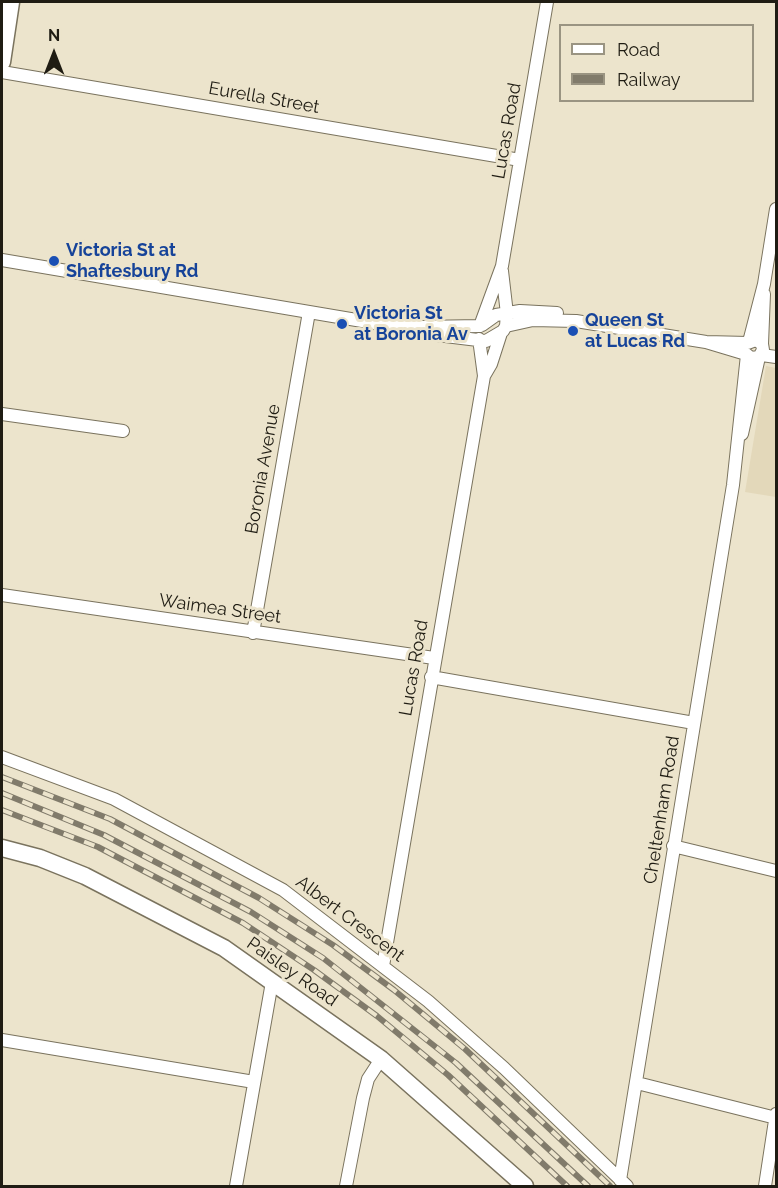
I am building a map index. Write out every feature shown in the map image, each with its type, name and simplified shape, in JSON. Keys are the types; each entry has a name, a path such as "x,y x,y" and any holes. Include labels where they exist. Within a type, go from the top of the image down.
{"main road":[{"path":"2,62 11,2"},
{"name":"Paisley Road","path":"2,848 40,858 86,876 195,931 381,1059 525,1186"}],"street":[{"name":"Lucas Road","path":"383,966 484,376 479,332 502,266 547,2"},
{"name":"Eurella Street","path":"2,72 520,160"},
{"name":"Cheltenham Road","path":"623,1183 673,846 777,209"},
{"path":"2,260 309,312 419,327 479,332 504,322 576,321 754,349 777,348"},
{"name":"Lucas Road","path":"484,376 491,364 504,322 502,266"},
{"name":"Boronia Avenue","path":"253,633 309,312"},
{"path":"479,332 487,341 504,322"},
{"path":"754,349 777,357"},
{"path":"2,414 123,431"},
{"name":"Waimea Street","path":"2,595 434,658"},
{"path":"431,677 694,723"},
{"name":"Albert Crescent","path":"2,757 114,799 283,890 383,966 504,1068 623,1183"},
{"path":"673,846 777,871"},
{"path":"236,1186 272,982"},
{"path":"2,1040 254,1082"},
{"path":"346,1186 368,1079 381,1059"},
{"path":"637,1083 776,1116 765,1186"}],"shaded area":[{"path":"766,366 776,368 776,497 745,492"}],"railway":[{"path":"2,777 110,819 259,898 333,945 394,990 465,1049 610,1186"},
{"path":"2,793 104,835 251,912 323,958 456,1063 588,1186"},
{"path":"2,810 98,847 243,923 314,970 377,1016 448,1075 567,1186"}],"place":[{"name":"Victoria St at Shaftesbury Rd","path":"54,261"},
{"name":"Victoria St at Boronia Av","path":"342,324"},
{"name":"Queen St at Lucas Rd","path":"573,331"}]}
